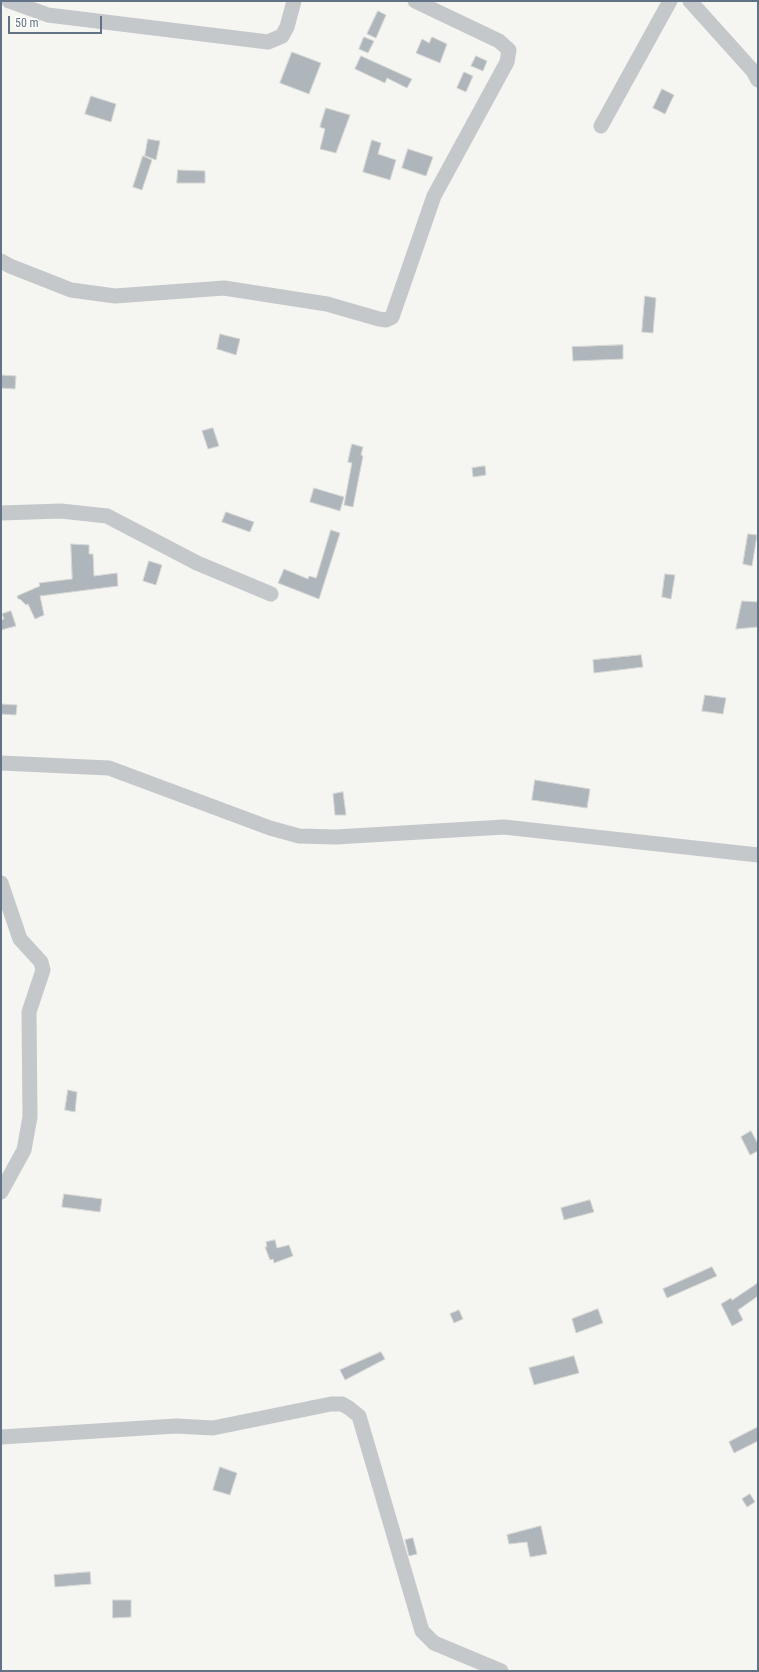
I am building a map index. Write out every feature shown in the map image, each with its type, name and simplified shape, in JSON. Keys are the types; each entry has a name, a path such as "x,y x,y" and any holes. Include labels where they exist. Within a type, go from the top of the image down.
{"street":[{"path":"9,1 48,15 268,42 282,36 287,27 294,1"},
{"path":"601,126 670,1"},
{"path":"690,1 753,71 758,80"},
{"path":"1,261 71,290 115,296 224,288 327,304 379,320 386,320 392,317 434,196 507,62 509,50 499,41 420,2"},
{"path":"1,513 61,511 107,516 197,563 271,594"},
{"path":"1,764 109,768 270,828 299,836 336,838 504,827 758,855"},
{"path":"1,883 20,939 41,962 43,970 29,1012 30,1117 24,1150 1,1192"},
{"path":"1,1437 176,1426 213,1428 280,1413 331,1404 342,1404 359,1416 422,1630 434,1643 501,1671"}],"building":[{"path":"378,11 386,15 376,38 367,34"},
{"path":"364,37 374,41 368,53 359,49"},
{"path":"432,37 447,44 440,63 416,53 422,39 429,43"},
{"path":"292,52 321,63 309,94 280,83"},
{"path":"361,56 412,79 407,88 387,78 385,83 355,69"},
{"path":"476,56 487,61 483,71 471,66"},
{"path":"464,72 473,76 466,92 457,88"},
{"path":"662,89 674,95 665,114 653,108"},
{"path":"91,96 116,104 111,122 85,114"},
{"path":"326,108 350,115 336,153 320,149 325,129 320,127"},
{"path":"148,139 160,141 156,160 145,156"},
{"path":"372,140 381,143 378,154 396,160 390,180 363,172"},
{"path":"408,149 433,157 426,176 402,168"},
{"path":"143,156 152,160 142,190 133,187"},
{"path":"178,170 205,171 205,183 177,183"},
{"path":"645,296 656,298 653,333 642,332"},
{"path":"220,334 240,339 236,355 217,349"},
{"path":"623,345 623,359 573,361 572,347"},
{"path":"1,375 16,376 15,389 1,388"},
{"path":"213,428 219,446 208,449 202,431"},
{"path":"352,444 363,447 361,455 363,456 353,507 344,505 352,463 348,462"},
{"path":"485,466 486,475 473,477 472,468"},
{"path":"314,488 344,497 340,511 310,502"},
{"path":"226,512 254,522 250,532 222,522"},
{"path":"331,530 340,533 319,599 278,583 284,569 308,579 309,576 316,578"},
{"path":"748,534 757,535 752,566 743,564"},
{"path":"71,544 89,545 89,554 93,554 94,576 117,573 118,586 40,596 44,615 35,619 28,604 26,605 18,599 17,596 40,586 39,583 72,579"},
{"path":"149,561 162,565 156,585 143,581"},
{"path":"665,574 675,575 671,599 662,597"},
{"path":"742,601 758,602 758,627 736,629"},
{"path":"11,611 16,626 1,630 1,620 4,619 2,614"},
{"path":"641,655 643,667 594,673 593,660"},
{"path":"705,695 726,698 723,714 702,711"},
{"path":"1,704 17,705 16,715 1,714"},
{"path":"535,780 590,789 587,808 532,800"},
{"path":"343,792 346,815 335,815 333,794"},
{"path":"68,1090 77,1092 75,1112 65,1110"},
{"path":"751,1131 758,1144 758,1151 750,1155 741,1137"},
{"path":"64,1194 102,1199 100,1212 62,1207"},
{"path":"590,1200 594,1212 564,1220 561,1208"},
{"path":"275,1240 277,1248 289,1245 293,1256 274,1263 273,1259 270,1260 265,1247 267,1247 266,1242"},
{"path":"712,1267 717,1276 667,1298 663,1289"},
{"path":"758,1283 758,1296 738,1310 743,1320 732,1326 721,1304 731,1298 732,1300"},
{"path":"598,1309 603,1323 576,1333 572,1319"},
{"path":"459,1310 463,1319 454,1323 450,1314"},
{"path":"381,1352 385,1359 345,1380 340,1370"},
{"path":"574,1356 579,1373 534,1385 529,1368"},
{"path":"758,1427 758,1441 734,1453 729,1442"},
{"path":"220,1467 237,1473 230,1495 213,1490"},
{"path":"750,1494 755,1502 747,1507 742,1499"},
{"path":"541,1526 547,1554 530,1557 527,1542 509,1544 507,1535"},
{"path":"413,1538 417,1554 409,1556 405,1540"},
{"path":"90,1572 91,1584 55,1587 54,1575"},
{"path":"113,1600 131,1600 131,1617 113,1618"}]}
